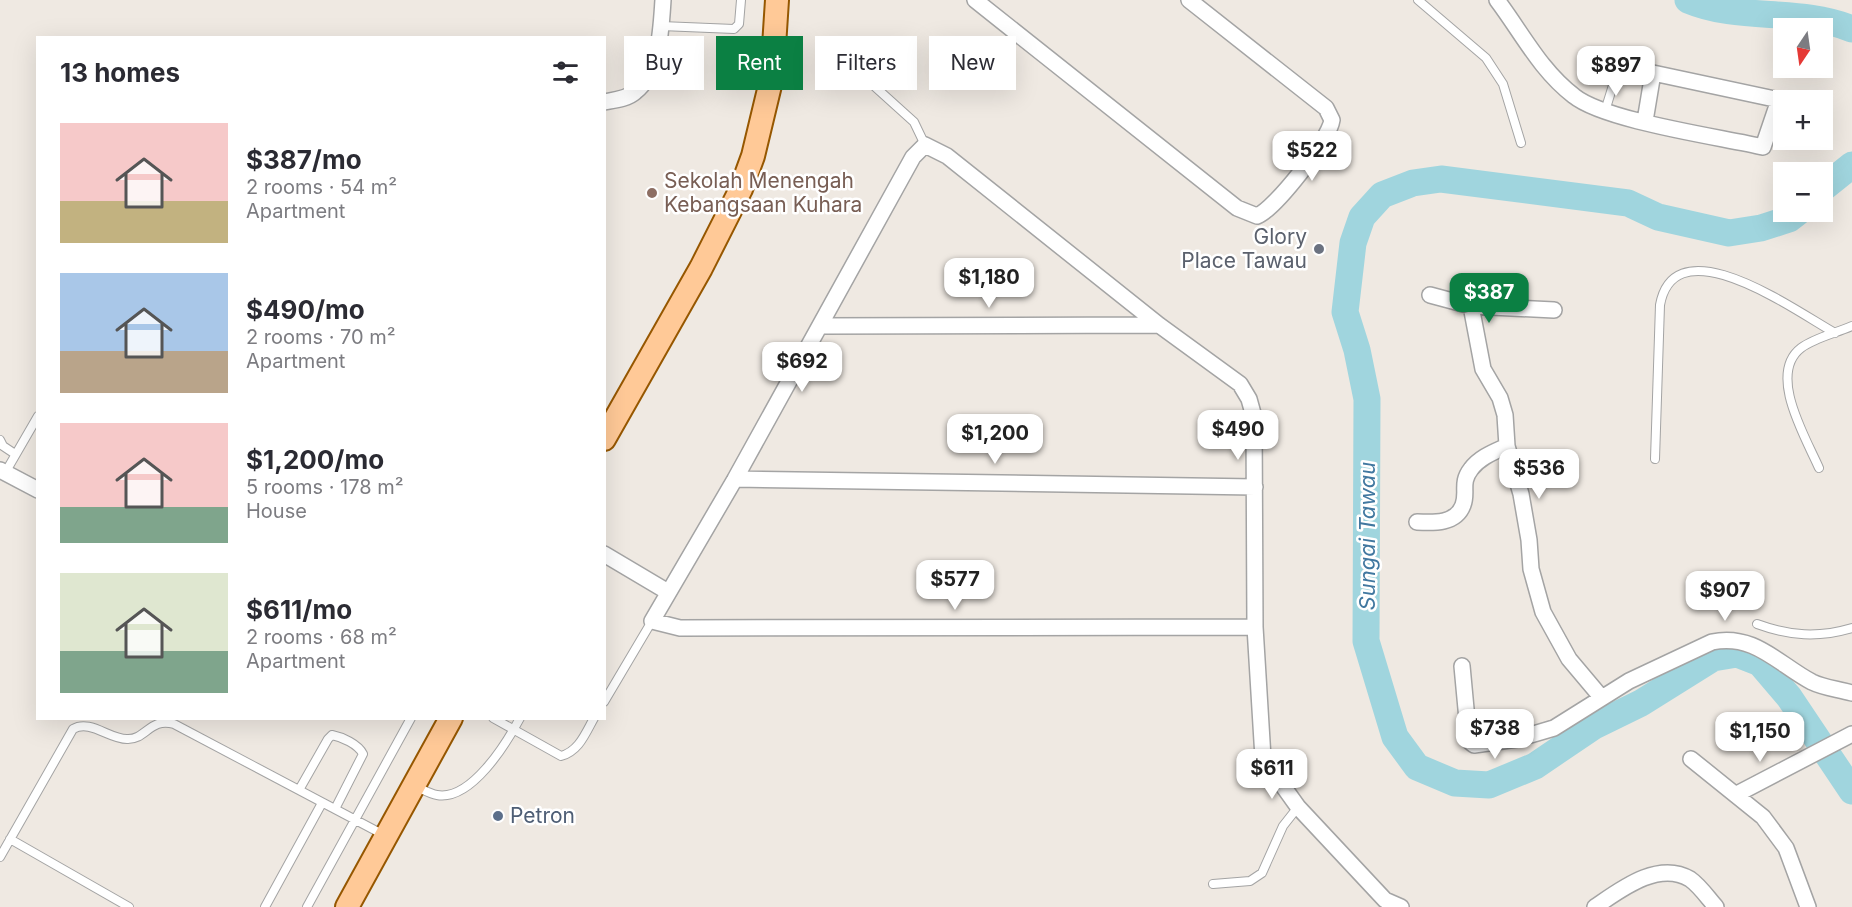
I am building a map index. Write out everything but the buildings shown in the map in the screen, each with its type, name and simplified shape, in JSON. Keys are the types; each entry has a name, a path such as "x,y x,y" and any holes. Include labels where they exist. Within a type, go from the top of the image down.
{"main road":[{"path":"606,435 701,268 741,189 753,156 772,77 777,0"},
{"path":"347,907 450,720"}],"street":[{"path":"606,102 627,97 642,85 650,71 661,26 663,0"},
{"path":"975,0 1247,214 1257,216 1271,206 1327,135 1332,120 1326,108 1189,0"},
{"path":"1497,0 1535,58 1575,97 1605,111 1645,121 1763,147 1779,100 1653,73 1645,121"},
{"path":"1255,627 680,628 652,621 735,479 913,158 926,145 947,156 1159,325 1240,384 1250,399 1254,417 1255,627 1263,758 1298,807 1385,900 1401,907"},
{"path":"1430,295 1471,306 1554,310"},
{"path":"1471,306 1483,369 1500,398 1505,415 1507,446 1521,494 1529,540 1531,569 1544,612 1569,659 1601,697"},
{"path":"820,326 1159,325"},
{"path":"1417,522 1439,523 1456,513 1463,505 1463,483 1471,469 1481,458 1507,446"},
{"path":"2,475 36,489"},
{"path":"735,479 1255,487"},
{"path":"606,560 668,592"},
{"path":"1462,666 1469,741 1474,746 1517,739 1554,728 1601,697 1712,642 1726,639 1756,645 1810,681 1852,693"},
{"path":"1737,794 1852,734"},
{"path":"1691,759 1763,817 1786,848 1809,907"},
{"path":"1595,907 1631,883 1658,875 1680,875 1691,880 1716,907"}],"lane":[{"path":"661,26 734,29 739,24 741,0"},
{"path":"1418,0 1486,58 1503,84 1521,143"},
{"path":"1605,111 1619,66"},
{"path":"879,90 914,122 926,145"},
{"path":"1655,459 1660,305 1667,283 1675,276 1698,271 1731,276 1835,333"},
{"path":"1819,468 1787,391 1787,374 1790,362 1802,347 1852,326"},
{"path":"2,475 36,419"},
{"path":"0,440 3,446 15,454"},
{"path":"606,699 652,621"},
{"path":"1757,624 1800,636 1831,634 1852,628"},
{"path":"307,907 410,720"},
{"path":"496,720 561,756 570,753 578,746 593,720"},
{"path":"414,786 437,795 462,789 491,763 519,720"},
{"path":"0,857 74,729 80,726 127,739 135,737 157,723 174,724 386,836"},
{"path":"299,790 328,739 332,735 339,736 360,749 363,754 335,809"},
{"path":"265,907 322,803"},
{"path":"1213,884 1250,881 1262,873 1283,826 1298,807"},
{"path":"10,839 129,907"}],"waterway":[{"name":"Sungai Tawau","path":"1688,0 1728,11 1812,18 1852,29"},
{"name":"Sungai Tawau","path":"1833,180 1852,165"},
{"name":"Sungai Tawau","path":"1780,222 1761,228 1729,233 1658,217 1628,203 1441,179 1413,183 1382,195 1362,217 1353,243 1345,312 1357,350 1367,399 1366,641 1395,737 1417,767 1455,783 1489,785 1535,766 1594,726 1641,703 1713,658 1737,654 1760,663 1789,697 1852,791"}],"place":[{"name":"Sekolah Menengah Kebangsaan Kuhara","path":"652,193"},
{"name":"Glory Place Tawau","path":"1319,249"},
{"name":"Petron","path":"498,816"}]}
